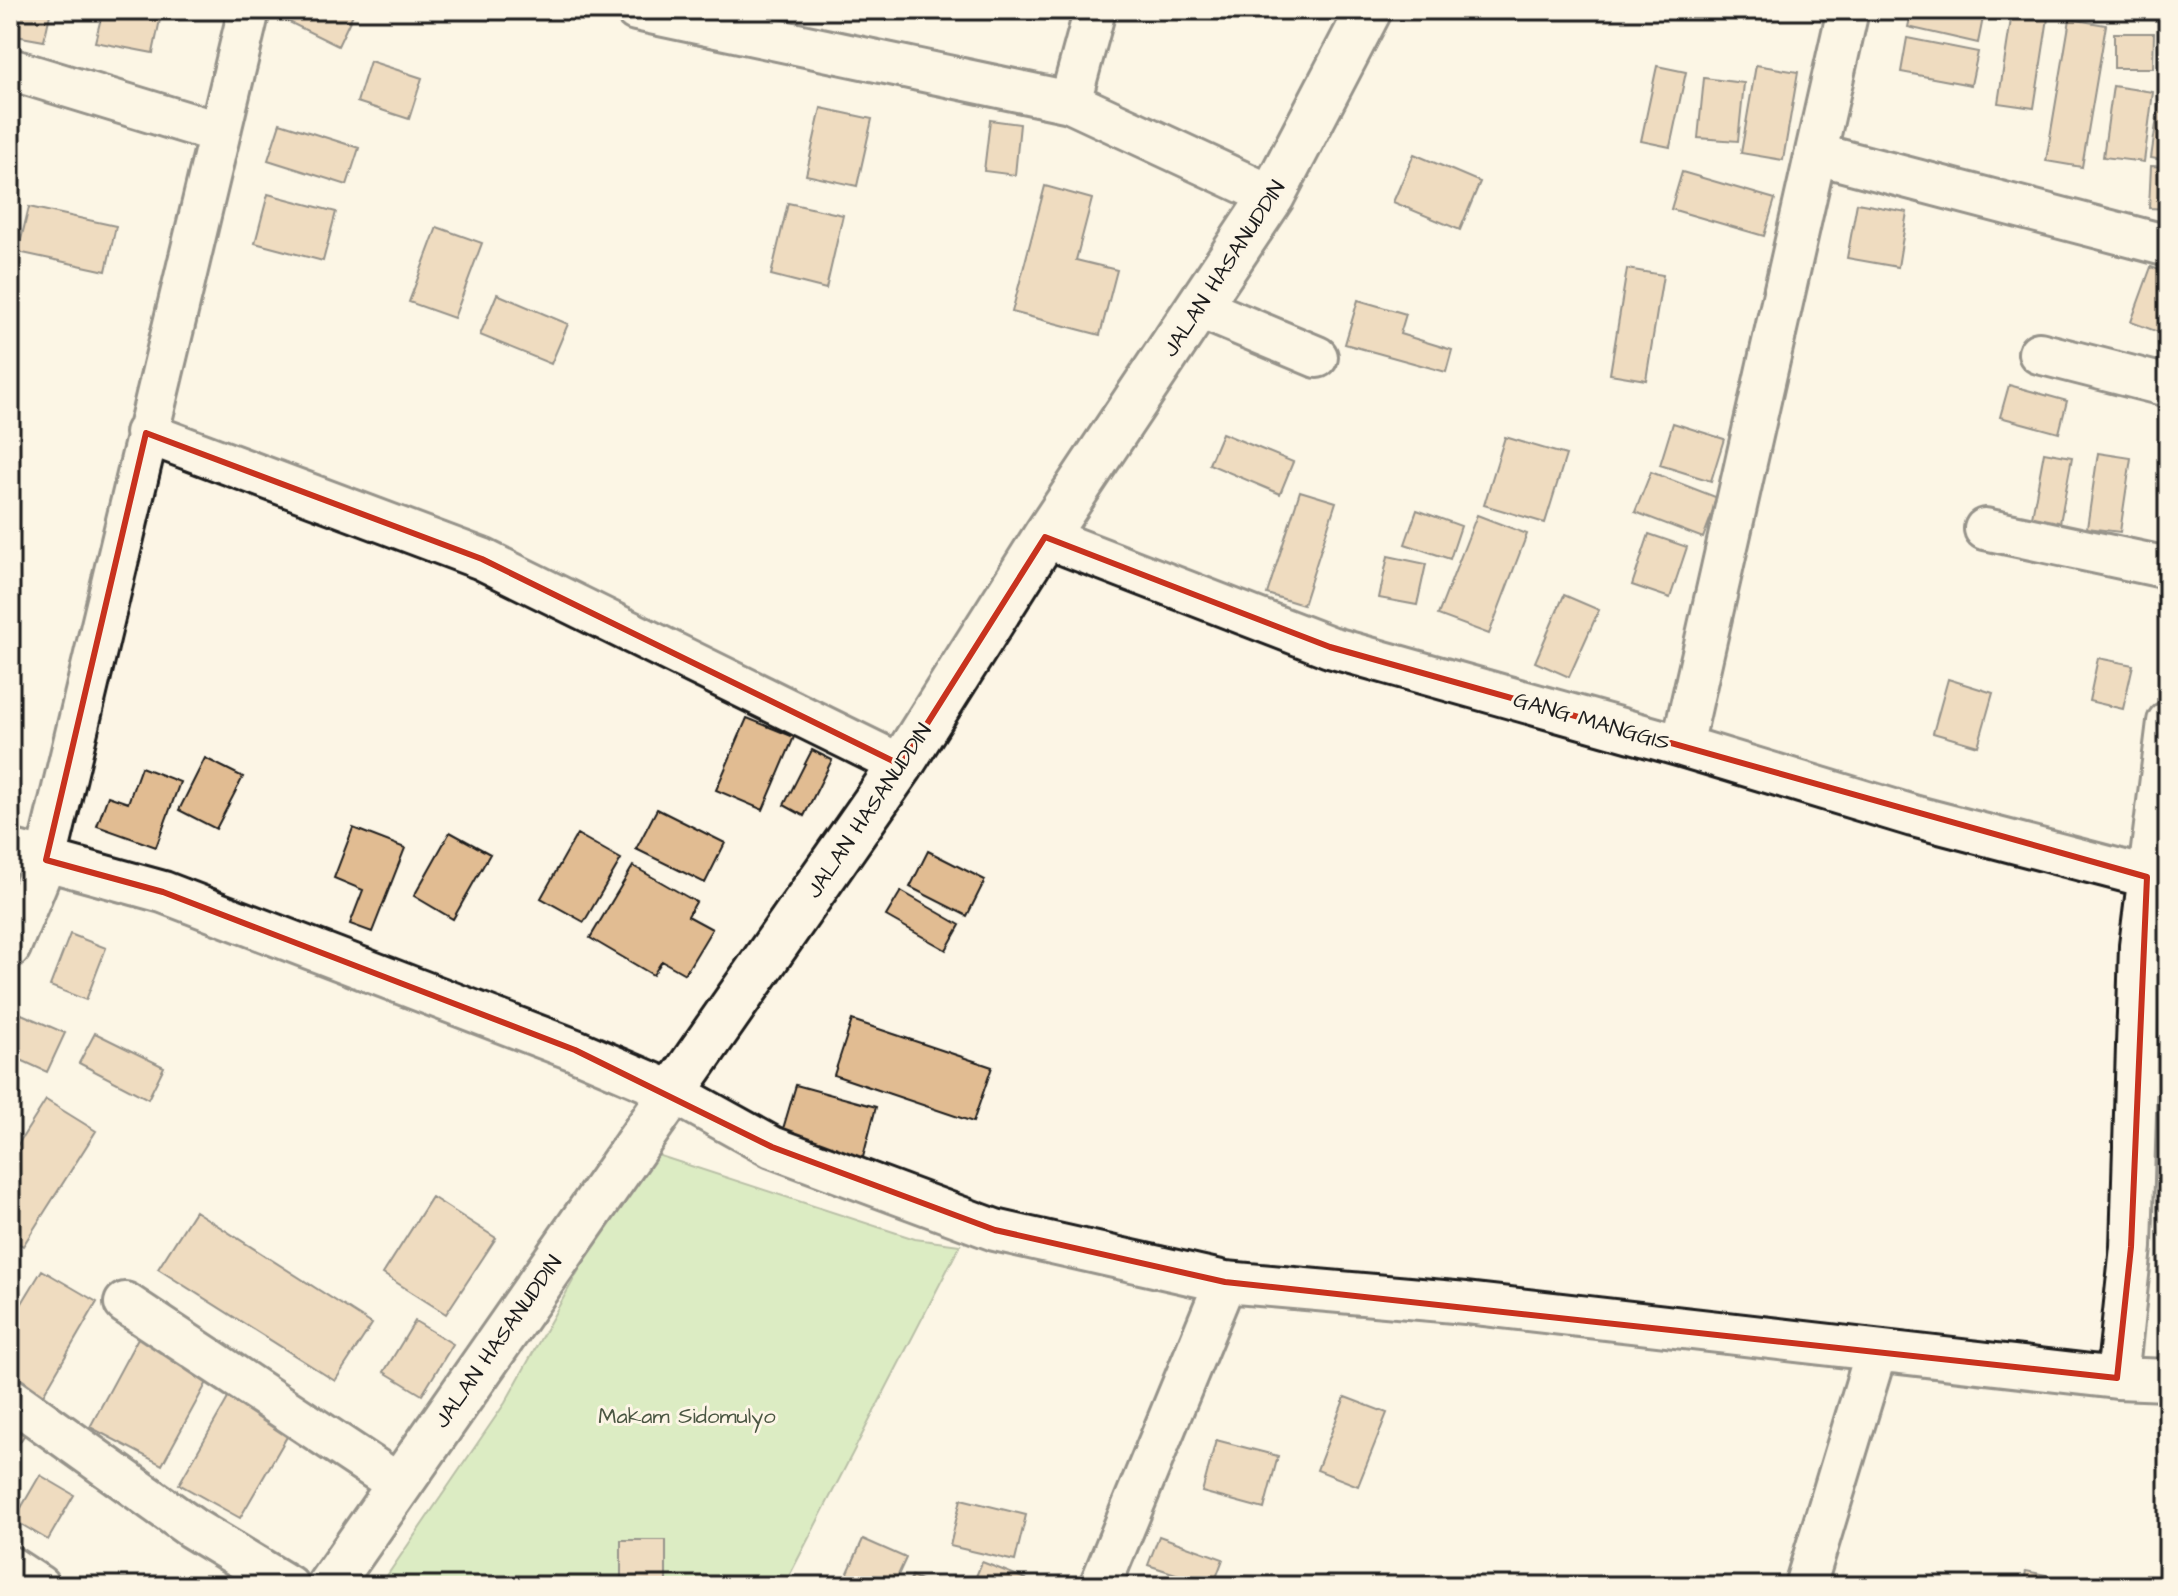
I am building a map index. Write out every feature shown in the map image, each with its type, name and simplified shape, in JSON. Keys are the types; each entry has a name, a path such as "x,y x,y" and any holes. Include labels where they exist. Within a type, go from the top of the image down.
{"main road":[{"name":"JALAN HASANUDDIN","path":"329,1586 901,765 1045,537 1272,196 1369,10"}],"street":[{"path":"10,947 28,855 146,433 249,10"},
{"path":"636,10 1070,102 1272,196"},
{"path":"1070,102 1095,10"},
{"path":"1682,746 1848,10"},
{"path":"10,69 217,132"},
{"path":"1817,154 2168,246"},
{"path":"1198,307 1317,357"},
{"path":"2039,353 2168,386"},
{"path":"146,433 482,559 901,765"},
{"path":"1985,529 2168,568"},
{"name":"GANG MANGGIS","path":"1045,537 1330,647 1682,746 1913,816 2147,877"},
{"path":"2117,1378 2131,1247 2140,946 2168,722"},
{"path":"28,855 163,892 561,1044 671,1091 772,1147 995,1230 1225,1282 1466,1303 1876,1352 2117,1378 2168,1380"},
{"path":"1100,1586 1225,1282"},
{"path":"125,1303 398,1484"},
{"path":"1805,1586 1876,1352"},
{"path":"10,1398 192,1528 288,1586"},
{"path":"10,1567 39,1586"}],"highlighted area":[{"path":"146,433 482,559 901,765 1045,537 1330,647 2147,877 2131,1247 2117,1378 1225,1282 995,1230 772,1147 575,1050 163,892 46,860"}],"green space":[{"name":"Makam Sidomulyo","path":"645,1151 915,1239 960,1245 784,1586 380,1586 505,1403"}],"building":[{"path":"10,10 51,10 44,41 10,35"},
{"path":"103,10 162,10 153,53 95,42"},
{"path":"290,10 355,10 338,46 285,20"},
{"path":"1912,10 1984,13 1978,43 1908,27"},
{"path":"2012,13 2048,18 2034,108 1998,103"},
{"path":"2070,19 2106,25 2082,167 2046,161"},
{"path":"2114,33 2154,33 2153,68 2114,68"},
{"path":"1907,38 1978,52 1971,85 1901,72"},
{"path":"370,61 422,78 409,119 357,102"},
{"path":"1756,65 1798,72 1783,160 1741,153"},
{"path":"1657,66 1686,72 1670,147 1641,141"},
{"path":"1704,78 1744,83 1738,141 1698,138"},
{"path":"2113,86 2153,92 2144,162 2103,157"},
{"path":"2161,90 2168,91 2168,161 2151,158"},
{"path":"821,108 872,119 857,186 806,175"},
{"path":"990,120 1020,124 1015,175 984,171"},
{"path":"280,123 359,148 347,185 268,160"},
{"path":"1414,154 1480,182 1460,230 1393,202"},
{"path":"2151,166 2168,167 2168,209 2149,208"},
{"path":"1682,172 1775,199 1764,236 1671,209"},
{"path":"1045,186 1092,199 1076,260 1117,270 1100,335 1012,312"},
{"path":"268,194 336,212 323,261 255,243"},
{"path":"788,203 843,215 826,289 771,275"},
{"path":"1857,203 1907,212 1898,267 1847,258"},
{"path":"29,207 116,226 106,271 18,252"},
{"path":"437,227 482,243 454,318 409,302"},
{"path":"2151,267 2168,273 2168,315 2161,333 2131,322"},
{"path":"1627,269 1663,275 1646,380 1610,374"},
{"path":"497,294 568,324 551,364 480,335"},
{"path":"1358,300 1406,314 1400,334 1452,350 1446,372 1345,344"},
{"path":"2009,385 2067,401 2059,433 2000,417"},
{"path":"1673,423 1724,439 1711,481 1660,465"},
{"path":"1222,433 1293,462 1280,494 1209,464"},
{"path":"1505,437 1566,455 1545,523 1484,505"},
{"path":"2044,452 2072,457 2060,523 2032,517"},
{"path":"2098,453 2131,458 2120,532 2087,528"},
{"path":"1651,472 1718,498 1703,538 1635,512"},
{"path":"1300,491 1336,502 1303,605 1267,594"},
{"path":"1417,510 1461,526 1450,559 1405,544"},
{"path":"1477,515 1527,534 1489,634 1438,615"},
{"path":"1649,534 1687,547 1670,598 1632,585"},
{"path":"1388,556 1426,564 1417,605 1379,598"},
{"path":"1564,595 1599,610 1569,677 1535,662"},
{"path":"2098,658 2133,665 2123,709 2089,701"},
{"path":"1948,679 1993,693 1978,746 1933,733"},
{"path":"747,718 794,737 763,810 716,790"},
{"path":"812,750 832,760 804,816 784,805"},
{"path":"205,758 243,777 216,829 179,810"},
{"path":"141,767 180,782 156,847 97,826 108,796 128,803"},
{"path":"657,809 725,843 705,883 636,849"},
{"path":"353,828 405,848 372,932 350,924 363,890 334,878"},
{"path":"450,832 490,854 453,919 414,896"},
{"path":"577,834 621,859 584,922 541,898"},
{"path":"928,851 985,880 967,916 910,887"},
{"path":"633,866 696,902 688,916 712,929 685,974 662,961 653,975 590,938"},
{"path":"901,891 960,925 946,950 886,916"},
{"path":"70,934 106,948 86,1000 50,986"},
{"path":"10,1009 65,1033 47,1072 10,1055"},
{"path":"852,1020 992,1067 973,1122 834,1075"},
{"path":"95,1033 164,1067 148,1099 79,1063"},
{"path":"796,1085 876,1107 862,1161 780,1139"},
{"path":"46,1100 96,1131 23,1246 10,1238 10,1157"},
{"path":"432,1197 496,1238 446,1314 383,1274"},
{"path":"195,1211 372,1324 335,1381 158,1269"},
{"path":"42,1270 97,1302 43,1395 10,1376 10,1323"},
{"path":"415,1321 453,1344 422,1395 384,1372"},
{"path":"139,1336 211,1375 162,1465 90,1427"},
{"path":"231,1393 292,1428 240,1518 179,1484"},
{"path":"1345,1397 1387,1413 1358,1486 1317,1470"},
{"path":"10,1415 29,1428 10,1457"},
{"path":"1216,1440 1278,1456 1264,1509 1202,1492"},
{"path":"40,1475 74,1495 48,1540 14,1520"},
{"path":"961,1499 1026,1515 1015,1561 950,1546"},
{"path":"1159,1536 1223,1559 1213,1586 1148,1565"},
{"path":"863,1539 906,1558 893,1586 842,1586"},
{"path":"621,1540 666,1540 666,1586 621,1586"},
{"path":"982,1562 1026,1579 1023,1586 972,1586"},
{"path":"2026,1571 2046,1575 2044,1586 2023,1586"},
{"path":"912,1576 933,1586 907,1586"}]}
